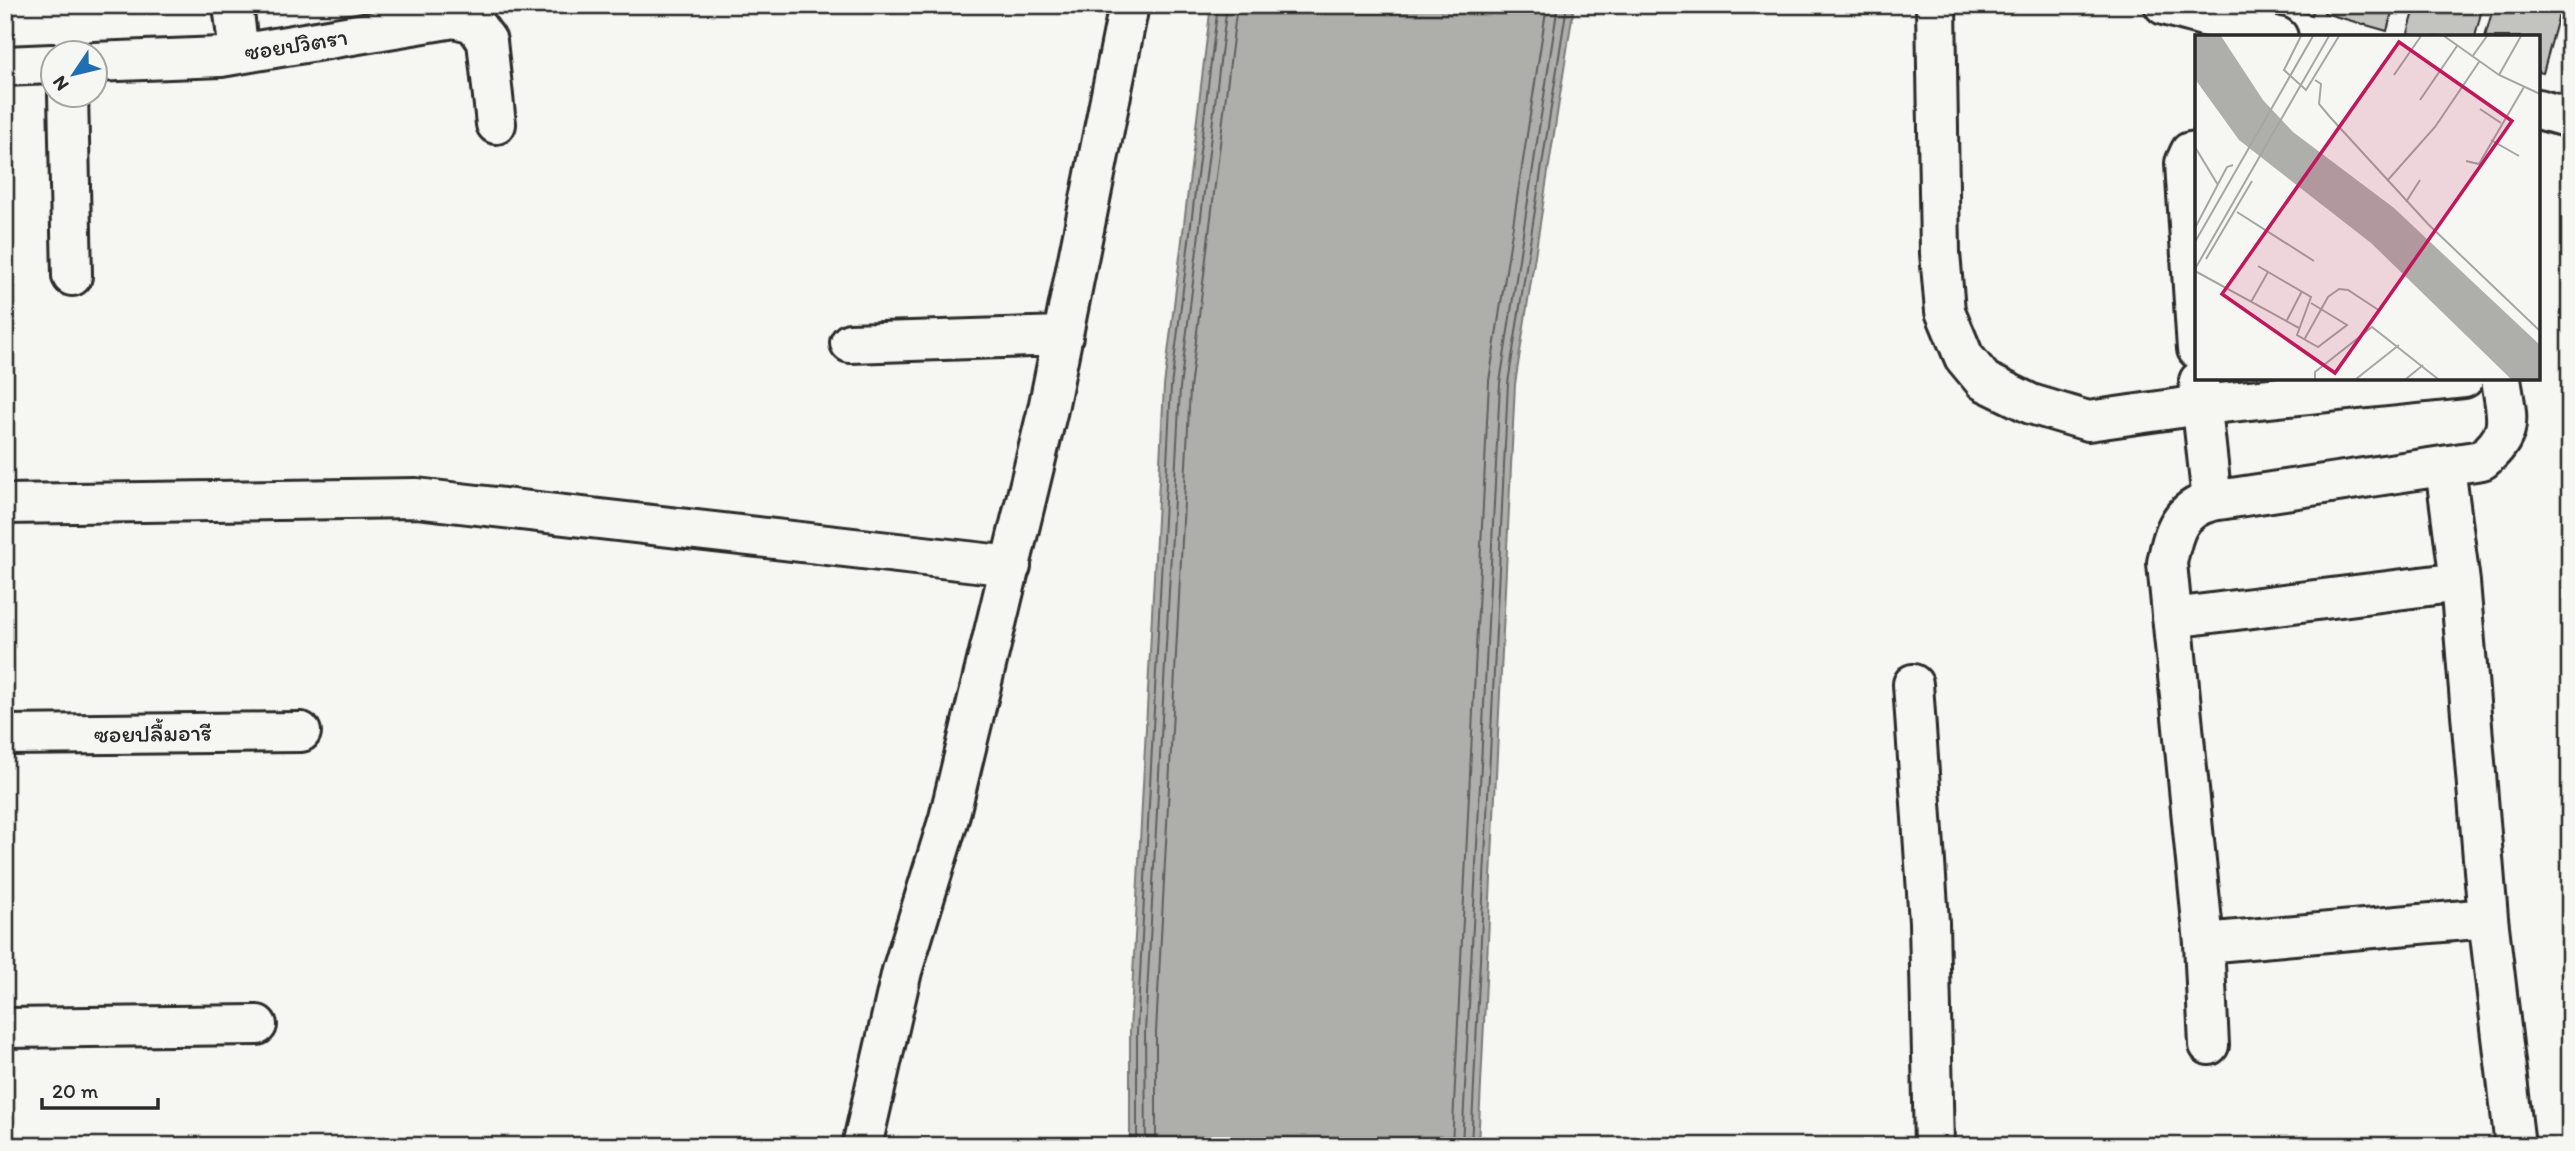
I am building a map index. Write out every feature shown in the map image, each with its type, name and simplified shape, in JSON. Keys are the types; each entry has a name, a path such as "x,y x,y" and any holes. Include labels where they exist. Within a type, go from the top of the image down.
{"street":[{"path":"233,5 239,54"},
{"path":"862,1146 902,971 949,818 1011,566 1063,336 1129,5"},
{"path":"1936,5 1941,265 1945,311 1964,357 1984,381 2031,404 2088,421 2200,391 2423,380"},
{"path":"2164,5 2271,35"},
{"name":"ซอยปวิตรา","path":"108,61 239,54 454,18 474,23 486,41 496,124"},
{"path":"5,66 38,65"},
{"path":"68,108 72,276"},
{"path":"2540,110 2570,118"},
{"path":"2195,151 2190,152 2185,163 2195,318"},
{"path":"850,342 1063,336"},
{"path":"2209,1045 2204,943 2167,563 2173,534 2183,516 2197,505 2212,501 2482,460 2500,446 2507,428 2501,380"},
{"path":"2200,391 2212,501"},
{"path":"2445,467 2460,582 2488,918 2515,1146"},
{"path":"5,504 416,498 1011,566"},
{"path":"2172,618 2460,582"},
{"path":"1913,684 1929,922 1934,1146"},
{"name":"ซอยปลื้มอารี","path":"5,735 301,732"},
{"path":"2204,943 2488,918"},
{"path":"5,1028 257,1025"}],"water":[{"path":"1211,5 1574,5 1515,384 1478,1146 1130,1146 1130,1032 1164,386"}],"building":[{"path":"2276,5 2315,5 2312,15"},
{"path":"2326,5 2394,5 2387,31 2324,13"},
{"path":"2416,5 2483,5 2476,35 2408,33"},
{"path":"2494,5 2561,7 2543,73 2540,72 2540,35 2486,35"}]}
